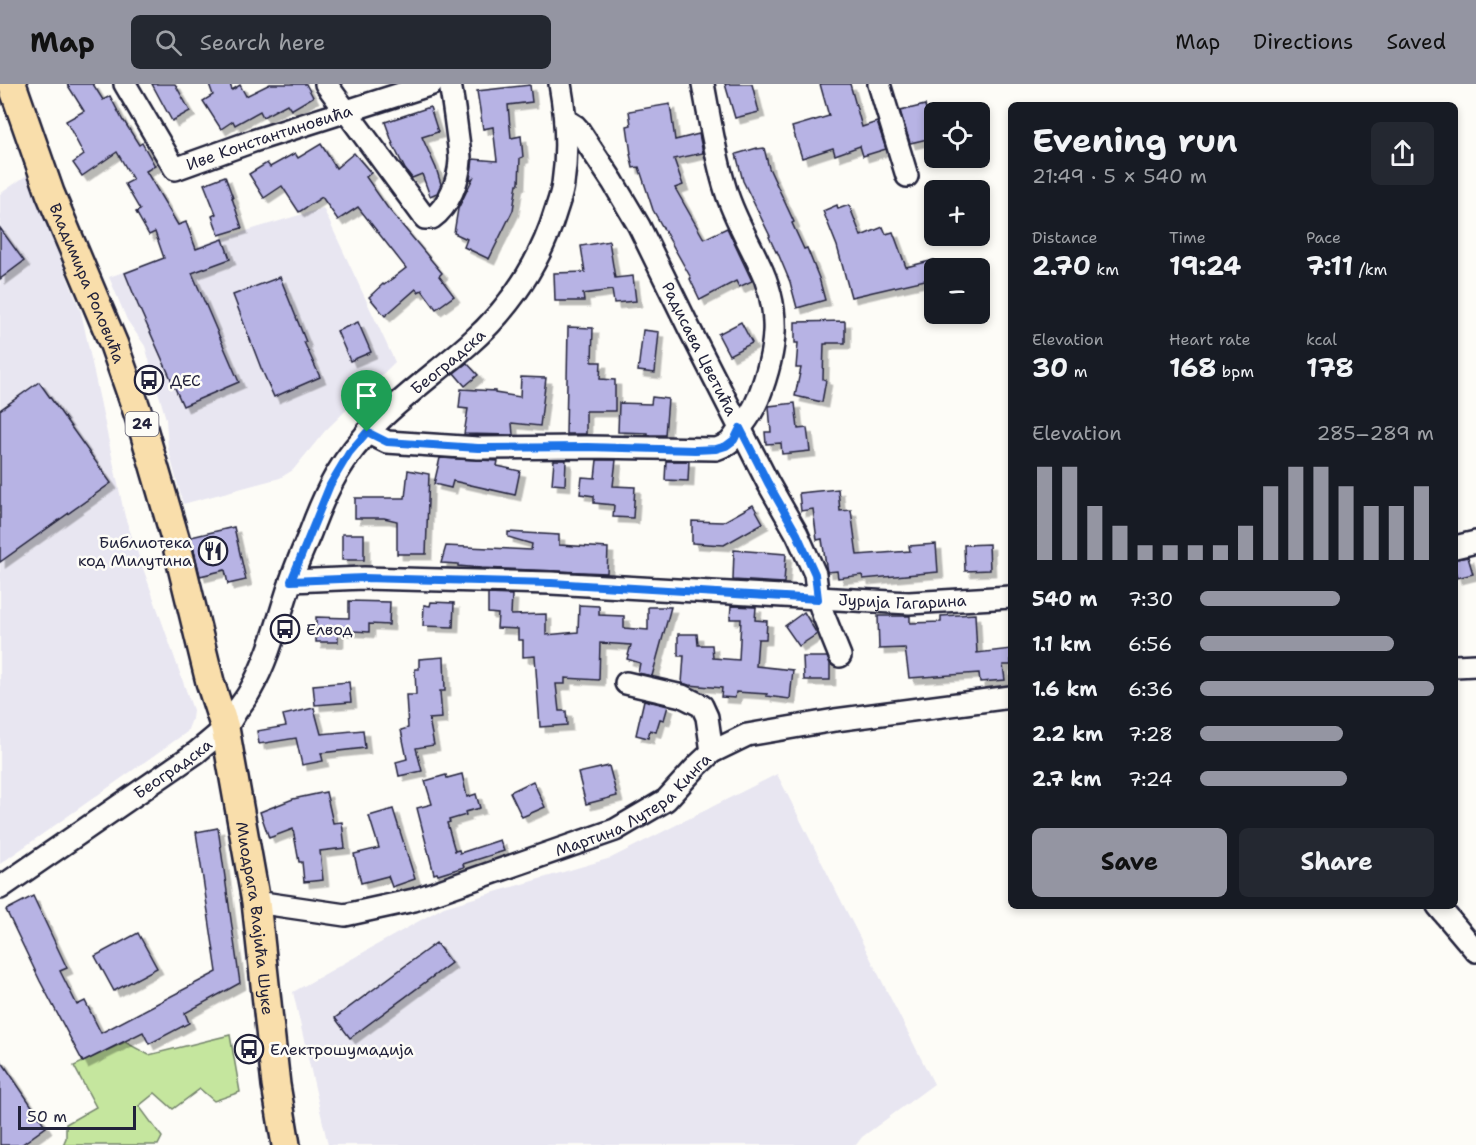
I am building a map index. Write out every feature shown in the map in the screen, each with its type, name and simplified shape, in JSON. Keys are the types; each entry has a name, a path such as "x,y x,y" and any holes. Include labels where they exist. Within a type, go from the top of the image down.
{"main road":[{"name":"Владимира Роловића","path":"12,84 50,193 114,345 142,425 175,538 210,682 225,728"},
{"name":"Миодрага Влајића Шуке","path":"225,728 256,902 276,1085 286,1145"}],"street":[{"name":"Иве Константиновића","path":"125,84 175,169 253,141 432,84"},
{"path":"326,84 425,218 432,218 444,206 451,195 459,170 459,143 450,84"},
{"name":"Београдска","path":"0,888 197,752 225,728 250,691 259,673 291,581 330,485 349,453 388,412 468,345 500,312 523,282 543,247 563,187 565,171 565,122 560,84"},
{"path":"367,432 387,442 466,448 587,447 695,450 716,449 734,440 754,408 767,371 773,347 775,322 767,283 733,214 725,189 703,84"},
{"path":"879,84 907,176"},
{"name":"Радисава Цветића","path":"565,122 570,122 578,129 639,226 768,483 797,534 815,574 818,599 840,656"},
{"path":"1458,546 1476,542"},
{"name":"Јурија Гагарина","path":"291,581 364,578 551,583 909,603 1008,597"},
{"path":"1458,666 1476,665"},
{"path":"626,683 682,696 702,706 707,717 712,752"},
{"name":"Мартина Лутера Кинга","path":"256,902 345,915 414,900 615,830 666,800 712,752 747,735 835,720 1008,697"},
{"path":"1441,909 1476,951"}],"shaded area":[{"path":"27,175 81,312 125,517 193,710 187,732 0,864 0,194"},
{"path":"323,208 395,362 325,431 293,470 280,478 183,504 168,448 166,419 145,346 127,320 109,277 219,239"},
{"name":"Електрошумадија","path":"777,774 934,1084 862,1137 856,1145 328,1145 293,992 444,907 611,858"}],"green space":[{"path":"230,1035 240,1092 214,1101 200,1089 173,1109 155,1093 139,1106 162,1137 158,1145 63,1145 66,1138 66,1124 96,1107 74,1066 125,1042 149,1055"}],"building":[{"path":"67,84 93,84 103,100 110,96 123,121 139,145 142,143 155,166 146,171 178,225 186,222 196,249 223,239 230,259 192,273 239,382 183,406 125,273 164,258 155,232 149,235 136,212 140,210 125,184 133,180 117,152 82,176 73,163 84,155 66,121 84,111"},
{"path":"152,84 175,84 190,111 172,121"},
{"path":"209,84 230,84 232,90 240,85 246,96 270,84 306,84 313,97 291,110 287,104 263,117 260,111 235,125 233,121 221,129 203,101 213,95"},
{"path":"725,84 752,84 759,112 735,118"},
{"path":"820,84 850,84 862,127 877,122 886,149 863,156 860,146 835,155 833,148 802,158 792,127 829,116"},
{"path":"530,85 532,102 508,105 511,138 521,136 523,157 520,158 519,184 517,184 513,210 489,259 464,247 467,239 454,233 458,209 473,178 470,180 473,159 497,161 493,127 483,129 477,91"},
{"path":"670,104 675,140 699,134 703,153 674,159 683,185 675,188 704,239 727,228 752,281 739,287 736,281 700,300 691,278 653,210 639,167 633,168 630,154 627,126 631,125 629,111"},
{"path":"924,105 924,140 910,143 900,111"},
{"path":"430,107 438,132 422,137 441,184 437,193 430,196 422,174 412,178 405,169 385,122"},
{"path":"321,144 336,168 354,153 371,173 366,177 387,207 442,273 439,276 454,296 436,309 422,290 418,292 416,289 385,316 369,297 406,268 358,207 338,220 322,197 299,212 282,186 264,198 249,174 267,163 270,167 295,153 298,158"},
{"path":"764,148 769,168 804,249 807,248 825,300 797,308 790,282 777,251 743,181 736,154"},
{"path":"225,176 242,228 219,235 212,216 216,214 204,184"},
{"path":"837,205 838,209 849,205 861,236 883,227 886,234 893,232 906,267 924,262 924,280 851,297 837,246 823,211"},
{"path":"0,228 24,261 0,279"},
{"path":"609,241 615,278 633,276 636,301 614,303 612,290 583,294 584,301 555,301 554,273 585,272 581,246"},
{"path":"280,277 306,342 304,342 320,377 274,397 233,295"},
{"path":"845,321 845,343 824,344 823,379 826,380 822,402 795,396 801,368 796,368 798,343 795,343 795,322"},
{"path":"358,322 371,352 350,361 337,331"},
{"path":"741,322 752,343 729,355 718,334"},
{"path":"568,327 593,328 592,362 601,362 600,379 615,380 615,411 586,411 586,434 566,434"},
{"path":"643,330 659,332 655,373 638,371"},
{"path":"467,363 478,375 465,386 454,373"},
{"path":"521,377 546,378 540,426 512,423 513,435 464,434 468,409 459,408 461,389 495,391 495,393 520,397"},
{"path":"39,382 111,483 0,562 0,410"},
{"path":"652,397 668,399 665,435 618,432 619,403 651,404"},
{"path":"795,403 798,429 807,428 810,451 782,454 781,443 766,444 765,432 771,432 769,406"},
{"path":"440,458 498,461 497,466 520,471 515,495 453,481 451,488 434,484"},
{"path":"554,460 566,460 565,485 552,484"},
{"path":"597,460 616,460 613,486 635,487 633,518 613,517 614,505 594,503 594,496 580,494 582,477 595,478"},
{"path":"666,461 689,461 688,481 665,480"},
{"path":"408,470 429,474 426,554 397,554 397,521 384,518 355,518 355,498 405,498"},
{"path":"838,489 840,511 851,510 857,555 910,551 909,546 936,544 938,572 863,579 862,575 838,578 837,571 827,572 822,539 817,540 813,509 801,511 799,493"},
{"path":"753,505 763,523 724,545 692,543 692,521 723,522"},
{"name":"Библиотека код Милутина","path":"234,527 246,580 228,584 225,570 200,576 191,537"},
{"path":"508,532 559,535 559,545 608,548 607,573 481,568 441,563 446,546 531,550 532,544 508,537"},
{"path":"342,534 364,534 364,560 342,560"},
{"path":"989,544 990,570 965,571 964,545"},
{"path":"734,550 786,554 784,583 733,580"},
{"path":"1468,557 1473,574 1458,578 1458,559"},
{"path":"488,594 512,595 511,615 546,614 546,635 578,632 579,605 599,606 599,615 624,616 624,628 648,630 648,607 671,607 652,676 638,673 640,663 627,659 631,645 600,643 599,680 565,678 565,684 556,684 559,711 566,711 567,725 540,727 535,656 523,657 523,640 518,640 518,629 497,628 498,614 488,613"},
{"path":"349,601 390,602 389,625 369,624 369,632 338,630 338,642 316,642 316,617 349,618"},
{"path":"431,602 454,603 453,627 423,626 424,605 430,606"},
{"path":"731,606 756,607 755,620 767,621 766,639 758,639 756,666 793,670 790,699 766,696 767,694 736,692 735,698 721,697 722,688 682,683 684,656 678,656 678,634 697,634 698,645 712,645 713,658 739,660 741,619 730,619"},
{"path":"804,612 817,634 799,646 785,626"},
{"path":"975,614 977,653 1008,649 1008,665 1003,665 1005,680 980,682 979,673 909,678 905,648 879,649 878,616 910,616 910,623 941,622 941,616"},
{"path":"444,657 445,691 440,691 442,718 429,719 434,745 416,748 422,771 399,776 396,762 407,759 401,730 408,728 406,695 416,695 415,669 419,669 419,659"},
{"path":"803,657 827,657 830,663 830,680 804,680"},
{"path":"349,682 351,702 315,705 313,685"},
{"path":"644,700 668,706 664,720 660,719 656,732 650,730 648,738 636,735"},
{"path":"314,708 321,734 363,730 365,748 321,753 323,761 302,765 296,738 259,744 257,731 286,726 283,715"},
{"path":"609,766 617,796 586,804 578,773"},
{"path":"462,774 467,797 476,794 480,808 465,812 466,815 449,820 450,822 447,823 455,851 459,850 460,853 500,840 504,851 463,864 464,867 438,875 434,874 417,808 432,804 425,781 446,775 447,778"},
{"path":"533,781 545,807 522,817 510,792"},
{"path":"326,792 333,823 342,822 345,848 320,851 323,880 304,882 302,862 299,862 293,829 269,838 260,812 293,799"},
{"path":"393,809 415,879 392,887 388,876 361,883 354,854 379,848 369,816"},
{"path":"218,828 240,983 185,1013 189,1023 149,1044 143,1032 83,1062 6,910 33,896 67,968 60,971 77,1005 85,1001 101,1033 217,972 196,832"},
{"path":"138,933 157,968 114,991 95,956"},
{"path":"436,943 451,963 350,1038 335,1018"},
{"path":"0,1059 46,1127 21,1145 0,1145"}],"place":[{"name":"ДЕС","path":"149,380"},
{"name":"Библиотека код Милутина","path":"213,551"},
{"name":"Елвод","path":"285,629"},
{"name":"Електрошумадија","path":"249,1049"}],"route":[{"path":"740,428 797,534 815,574 818,599 551,583 364,578 291,581 330,485 349,453 367,432 387,442 478,448 587,447 695,450 726,446 734,440 740,428"}]}
